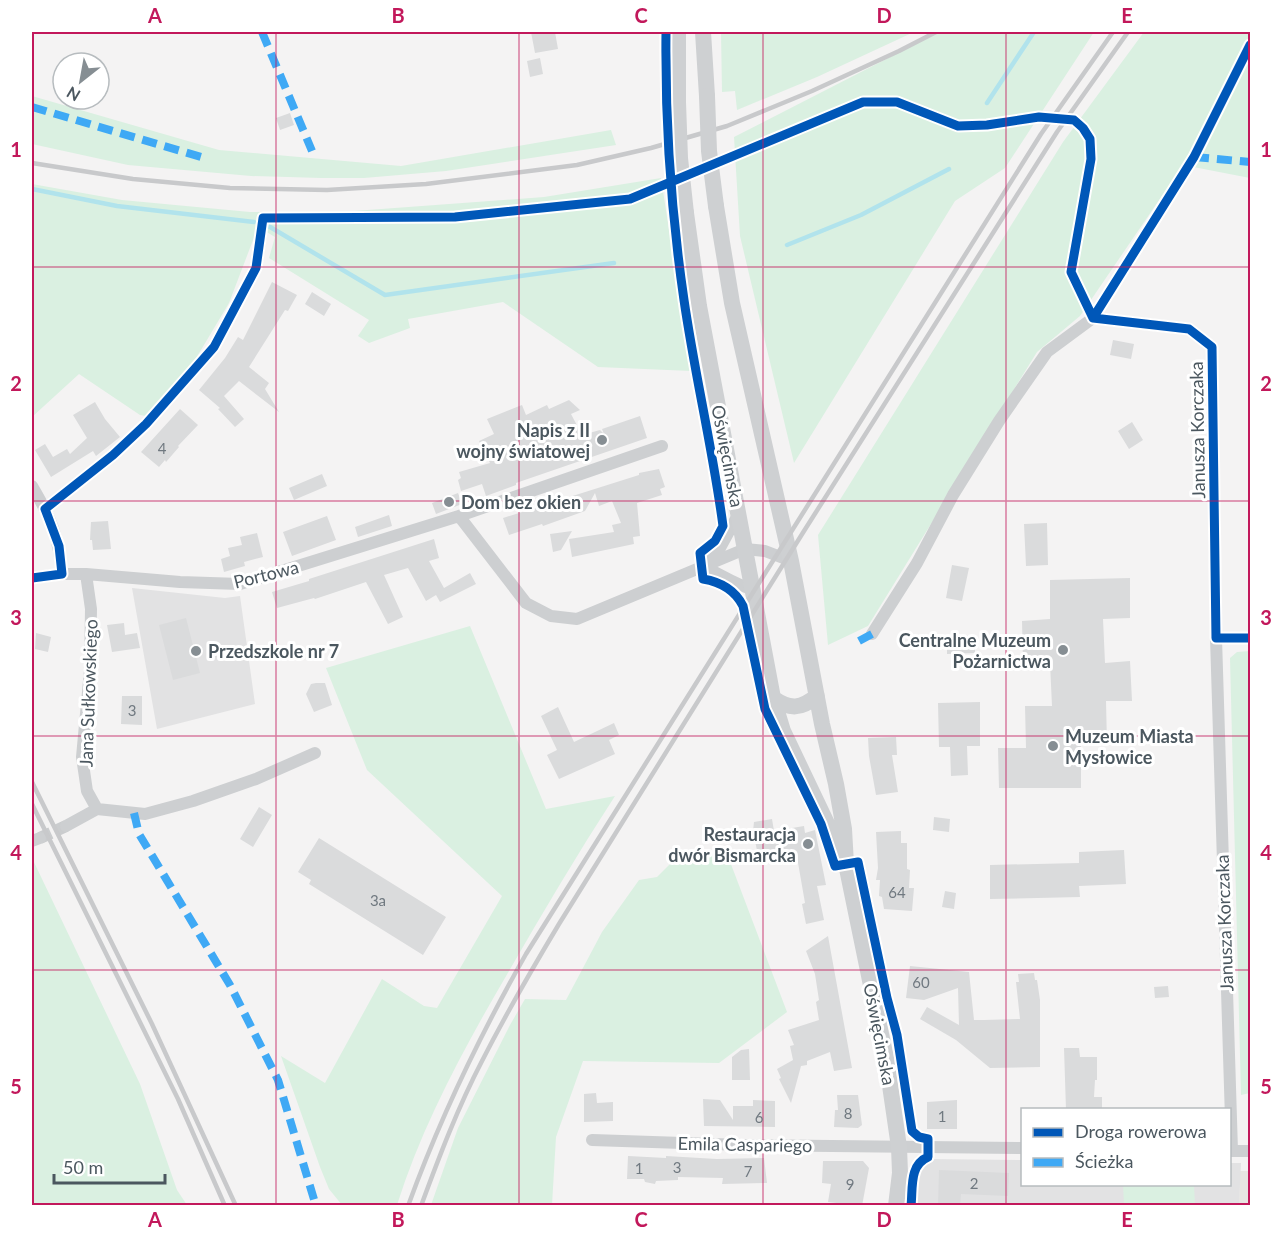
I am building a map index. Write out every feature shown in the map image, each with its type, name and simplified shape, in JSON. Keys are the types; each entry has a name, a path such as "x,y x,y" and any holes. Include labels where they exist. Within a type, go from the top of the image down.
{"main road":[{"name":"Oświęcimska","path":"678,32 680,158 699,306 773,698 783,731 846,864"},
{"name":"Oświęcimska","path":"703,32 709,151 716,206 732,303 791,561 844,829 846,864 886,1058 899,1147 900,1173 896,1206"},
{"path":"773,698 783,705 796,708 817,696"}],"street":[{"path":"45,509 138,432 214,346 256,268 261,234"},
{"name":"Janusza Korczaka","path":"872,634 917,563 953,495 993,430 1047,352 1093,318 1190,329 1212,347 1216,638 1230,1108"},
{"name":"Portowa","path":"32,578 86,574 180,582 240,584 459,516 662,446"},
{"path":"32,486 45,509 59,546 62,574"},
{"path":"702,566 720,548 739,513"},
{"path":"459,516 526,603 551,616 577,619 745,549 765,551 791,561"},
{"path":"702,566 743,587 752,589"},
{"name":"Jana Sułkowskiego","path":"86,574 91,609 90,660 82,757 87,791 97,809"},
{"path":"66,826 97,809 145,814 193,801 246,783 315,753"},
{"name":"Emila Caspariego","path":"592,1140 1021,1148"},
{"path":"1231,1150 1251,1151"}],"shaded area":[{"name":"Przedszkole nr 7","path":"132,588 225,598 240,596 255,704 157,729"},
{"path":"928,1159 1021,1160 1021,1186 1231,1186 1231,1163 1241,1163 1239,1205 917,1206 917,1176 921,1164"},
{"path":"1240,1171 1250,1171 1250,1205 1239,1205"}],"green space":[{"path":"721,32 914,32 817,77 737,110 735,91 722,92"},
{"path":"939,32 1094,32 1005,168 955,201 794,463 740,236 734,137"},
{"path":"1144,32 1250,32 1250,178 1183,165 1080,316 1037,352 868,626 828,645 818,535 1063,142"},
{"path":"32,96 51,101 51,111 84,111 219,150 401,166 611,130 616,145 446,171 364,178 321,178 251,176 128,165 32,144"},
{"path":"661,178 691,371 598,367 503,302 408,319 410,328 369,343 358,336 369,320 269,258 275,237 258,227 229,303 195,360 146,416 140,415 79,374 32,417 32,184 122,200 250,212 354,211 544,197"},
{"path":"470,626 546,809 615,796 548,905 461,1056 419,1144 397,1205 342,1205 329,1189 281,1056 325,1083 382,979 424,1006 437,1008 502,896 367,770 326,668"},
{"path":"1250,651 1250,1093 1241,1095 1230,658 1237,652"},
{"path":"726,851 787,1012 719,1063 583,1061 556,1137 552,1205 431,1205 458,1128 525,999 566,1000 602,932 639,880 657,877 671,863"},
{"path":"32,858 140,1084 177,1190 187,1205 32,1205"},
{"path":"1123,1186 1194,1186 1195,1205 1124,1205"}],"building":[{"path":"531,32 555,32 558,49 535,53"},
{"path":"540,58 543,74 530,77 527,61"},
{"path":"290,113 294,125 280,130 276,118"},
{"path":"272,282 297,295 249,367 269,383 265,389 279,412 239,381 224,396 244,419 235,427 218,409 220,408 199,390 225,358 238,337 243,340"},
{"path":"312,292 331,304 324,316 305,304"},
{"path":"1113,340 1134,344 1131,359 1110,355"},
{"path":"569,400 580,410 571,414 582,435 600,430 604,434 602,429 640,416 647,438 516,483 516,485 486,496 482,484 461,491 458,480 461,478 459,472 490,463 479,441 494,434 487,419 522,405 526,415 547,405 549,409"},
{"path":"95,402 120,437 96,456 93,451 51,477 35,450 45,444 53,457 67,449 70,454 87,438 73,415"},
{"path":"180,409 198,425 159,467 141,452"},
{"path":"1132,422 1143,440 1129,449 1118,431"},
{"path":"659,469 665,487 660,489 662,495 637,503 640,536 633,537 634,544 572,557 569,539 614,532 612,525 621,523 612,501 599,506 595,493 585,511 509,535 503,518 639,475 639,473"},
{"path":"322,474 327,486 294,500 289,488"},
{"path":"458,493 462,504 436,514 432,503"},
{"path":"389,515 392,526 358,537 355,527"},
{"path":"327,516 336,540 292,556 283,532"},
{"path":"108,521 111,549 93,550 92,540 90,540 91,522"},
{"path":"1047,523 1048,565 1026,566 1024,524"},
{"path":"572,531 561,550 553,552 550,534"},
{"path":"257,533 263,557 244,562 245,566 224,572 221,559 230,556 228,548 242,545 240,537"},
{"path":"434,539 439,558 429,561 444,588 470,573 476,584 440,602 436,595 426,601 408,568 384,575 403,617 388,624 366,582 315,599 277,608 272,592"},
{"path":"952,565 969,568 962,601 946,598"},
{"path":"1130,578 1130,618 1103,619 1105,663 1130,661 1132,701 1106,701 1107,744 1081,744 1081,788 999,788 998,748 1026,748 1025,706 1052,706 1050,663 1023,662 1022,621 1050,619 1050,580"},
{"path":"186,618 200,673 173,680 159,625"},
{"path":"124,623 125,635 137,633 140,648 112,652 107,625"},
{"path":"36,633 51,637 48,652 35,649"},
{"path":"975,635 975,653 947,654 947,636"},
{"path":"325,683 332,705 314,712 306,694 311,684"},
{"path":"122,696 142,696 142,725 121,724"},
{"path":"980,702 980,746 967,746 968,775 951,776 950,747 939,747 938,703"},
{"path":"558,707 574,742 614,723 619,735 609,740 615,754 559,779 547,755 557,750 541,716"},
{"path":"896,737 897,755 892,755 898,792 876,795 868,738"},
{"path":"259,807 272,815 253,847 240,839"},
{"path":"934,817 950,819 949,832 933,830"},
{"path":"772,819 774,831 804,826 805,833 815,830 826,885 817,886 824,920 806,924 802,904 805,903 797,857 760,865 753,831 754,822"},
{"path":"901,831 901,843 907,843 909,888 914,888 912,911 884,909 882,897 879,896 880,880 876,880 878,868 876,832"},
{"path":"319,838 446,917 423,955 309,884 311,880 298,872"},
{"path":"1124,850 1126,884 1079,886 1080,897 990,899 990,865 1079,863 1079,852"},
{"path":"945,891 956,893 954,909 942,907"},
{"path":"828,936 852,1068 834,1071 830,1052 807,1061 807,1065 801,1066 791,1103 779,1079 781,1078 777,1069 793,1060 790,1046 794,1045 788,1030 819,1020 815,974 806,951"},
{"path":"910,966 969,972 974,1020 1020,1019 1016,982 1019,982 1018,974 1034,973 1040,1000 1040,1067 990,1068 956,1040 920,1019 927,1007 959,1025 958,988 924,1000 906,998"},
{"path":"1168,986 1169,997 1155,998 1154,987"},
{"path":"1064,1048 1079,1048 1080,1057 1097,1057 1094,1097 1102,1097 1102,1108 1066,1108"},
{"path":"749,1049 750,1080 732,1080 732,1057 741,1050"},
{"path":"596,1093 597,1103 613,1102 613,1121 584,1122 584,1094"},
{"path":"837,1095 858,1095 862,1125 858,1128 834,1127 835,1110 838,1110"},
{"path":"703,1099 720,1100 733,1120 733,1106 753,1106 753,1100 775,1101 775,1127 704,1126"},
{"path":"957,1100 957,1129 927,1129 927,1102"},
{"path":"628,1156 764,1158 767,1183 722,1184 723,1178 678,1177 678,1180 656,1181 655,1184 645,1182 644,1179 627,1179"},
{"path":"823,1161 863,1161 869,1168 862,1206 828,1202 831,1184 822,1183"},
{"path":"939,1170 1009,1173 1008,1196 961,1194 960,1206 938,1206"}],"waterway":[{"path":"987,103 1034,32"},
{"path":"787,245 861,215 949,169"},
{"path":"32,189 117,206 254,222"},
{"path":"265,224 385,295 614,263"}],"tunnel":[{"path":"40,838 66,826"}],"railway":[{"path":"32,163 133,179 230,188 327,190 426,184 577,165 651,148 727,126 812,91 936,32"},
{"path":"408,1206 433,1141 462,1077 526,954 1041,134 1113,32"},
{"path":"421,1206 449,1132 473,1078 559,924 1057,132 1128,32"},
{"path":"32,782 152,1024 236,1206"},
{"path":"32,804 178,1099 225,1206"}],"marked path":[{"path":"262,32 312,151"},
{"path":"32,107 208,159"},
{"path":"1194,157 1250,162"},
{"path":"859,641 872,634"},
{"path":"134,813 139,834 230,985 278,1080 316,1206"}],"cycle path":[{"path":"666,32 668,133 679,267 723,526 715,541 700,553 703,579 727,588 736,595 743,606 765,709 821,824 835,866 858,862 897,1035 912,1131 919,1137 928,1139 928,1157 918,1166 913,1178 911,1206"},
{"path":"1093,318 1194,157 1250,45"},
{"path":"32,578 62,574 59,546 45,509 113,455 146,424 214,347 256,268 263,218 455,217 630,199 863,102 897,102 958,126 987,125 1039,117 1074,120 1090,139 1091,159 1071,272 1093,318"},
{"path":"1093,318 1189,329 1212,347 1216,638 1250,638"}],"place":[{"name":"Napis z II wojny światowej","path":"602,440"},
{"name":"Dom bez okien","path":"449,502"},
{"name":"Centralne Muzeum Pożarnictwa","path":"1063,650"},
{"name":"Przedszkole nr 7","path":"196,651"},
{"name":"Muzeum Miasta Mysłowice","path":"1053,746"},
{"name":"Restauracja dwór Bismarcka","path":"808,844"}]}
